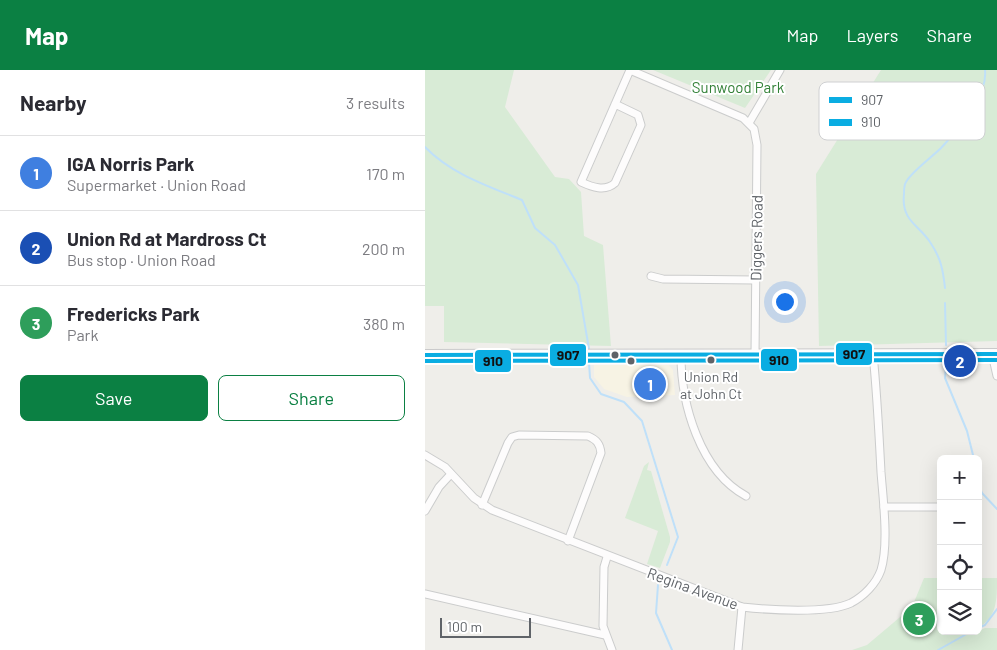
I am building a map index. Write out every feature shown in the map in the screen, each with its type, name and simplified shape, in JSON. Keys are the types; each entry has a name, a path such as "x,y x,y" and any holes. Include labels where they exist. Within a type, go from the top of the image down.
{"main road":[{"path":"425,355 994,354"}],"street":[{"path":"615,104 638,115 641,124 615,183 611,186 594,188 581,182 615,104 630,70 746,121 780,70"},
{"name":"Diggers Road","path":"746,121 754,129 757,145 755,354"},
{"path":"651,276 663,279 755,280"},
{"path":"681,354 685,398 693,427 720,476 734,490 746,496"},
{"name":"Regina Avenue","path":"425,455 437,461 482,505 502,515 607,556 742,607 765,610 829,609 851,603 868,591 880,571 884,553 884,507 873,354"},
{"path":"994,354 997,376"},
{"path":"482,505 512,437 519,435 588,436 600,445 601,453 568,541"},
{"path":"425,511 439,487 451,474"},
{"path":"884,507 937,507"},
{"path":"607,556 603,574 603,626 612,650"},
{"path":"425,594 605,635"},
{"path":"738,650 742,607"}],"shaded area":[{"path":"594,365 669,365 673,370 675,395 627,397 604,389 594,377"}],"green space":[{"path":"425,70 514,70 505,107 555,177 569,179 581,192 584,236 603,245 611,346 444,342 444,306 425,306"},
{"name":"Sunwood Park","path":"653,70 771,70 745,108"},
{"path":"881,70 997,70 997,341 819,346 816,174 837,140 985,140 985,82 874,82"},
{"path":"649,462 647,470 651,471 670,537 670,542 660,568 647,564 658,531 625,518 644,466"},
{"path":"924,578 937,578 937,635 982,635 982,629 997,628 997,650 852,650 867,645 912,607"},
{"path":"982,578 997,578 995,607 982,625"}],"waterway":[{"path":"984,82 985,70"},
{"path":"945,288 937,253 926,236 908,217 905,210 904,186 912,174 948,140"},
{"path":"425,147 446,165 458,172 522,200 535,228 555,245 578,285 589,349"},
{"path":"945,303 946,345"},
{"path":"589,363 590,378 601,394 624,402 642,421 678,537 667,565"},
{"path":"946,365 945,378 967,431 973,455"},
{"path":"982,493 997,509"},
{"path":"658,585 656,613 672,650"},
{"path":"982,626 997,609"},
{"path":"938,650 965,635"}],"transit line":[{"name":"907","path":"425,355 997,354"},
{"name":"910","path":"425,361 997,360"}],"place":[{"name":"Union Rd at John Ct","path":"711,360"},
{"name":"Union Rd at Mardross Ct","path":"960,361"},
{"name":"IGA Norris Park","path":"650,384"},
{"name":"Fredericks Park","path":"919,619"}]}
